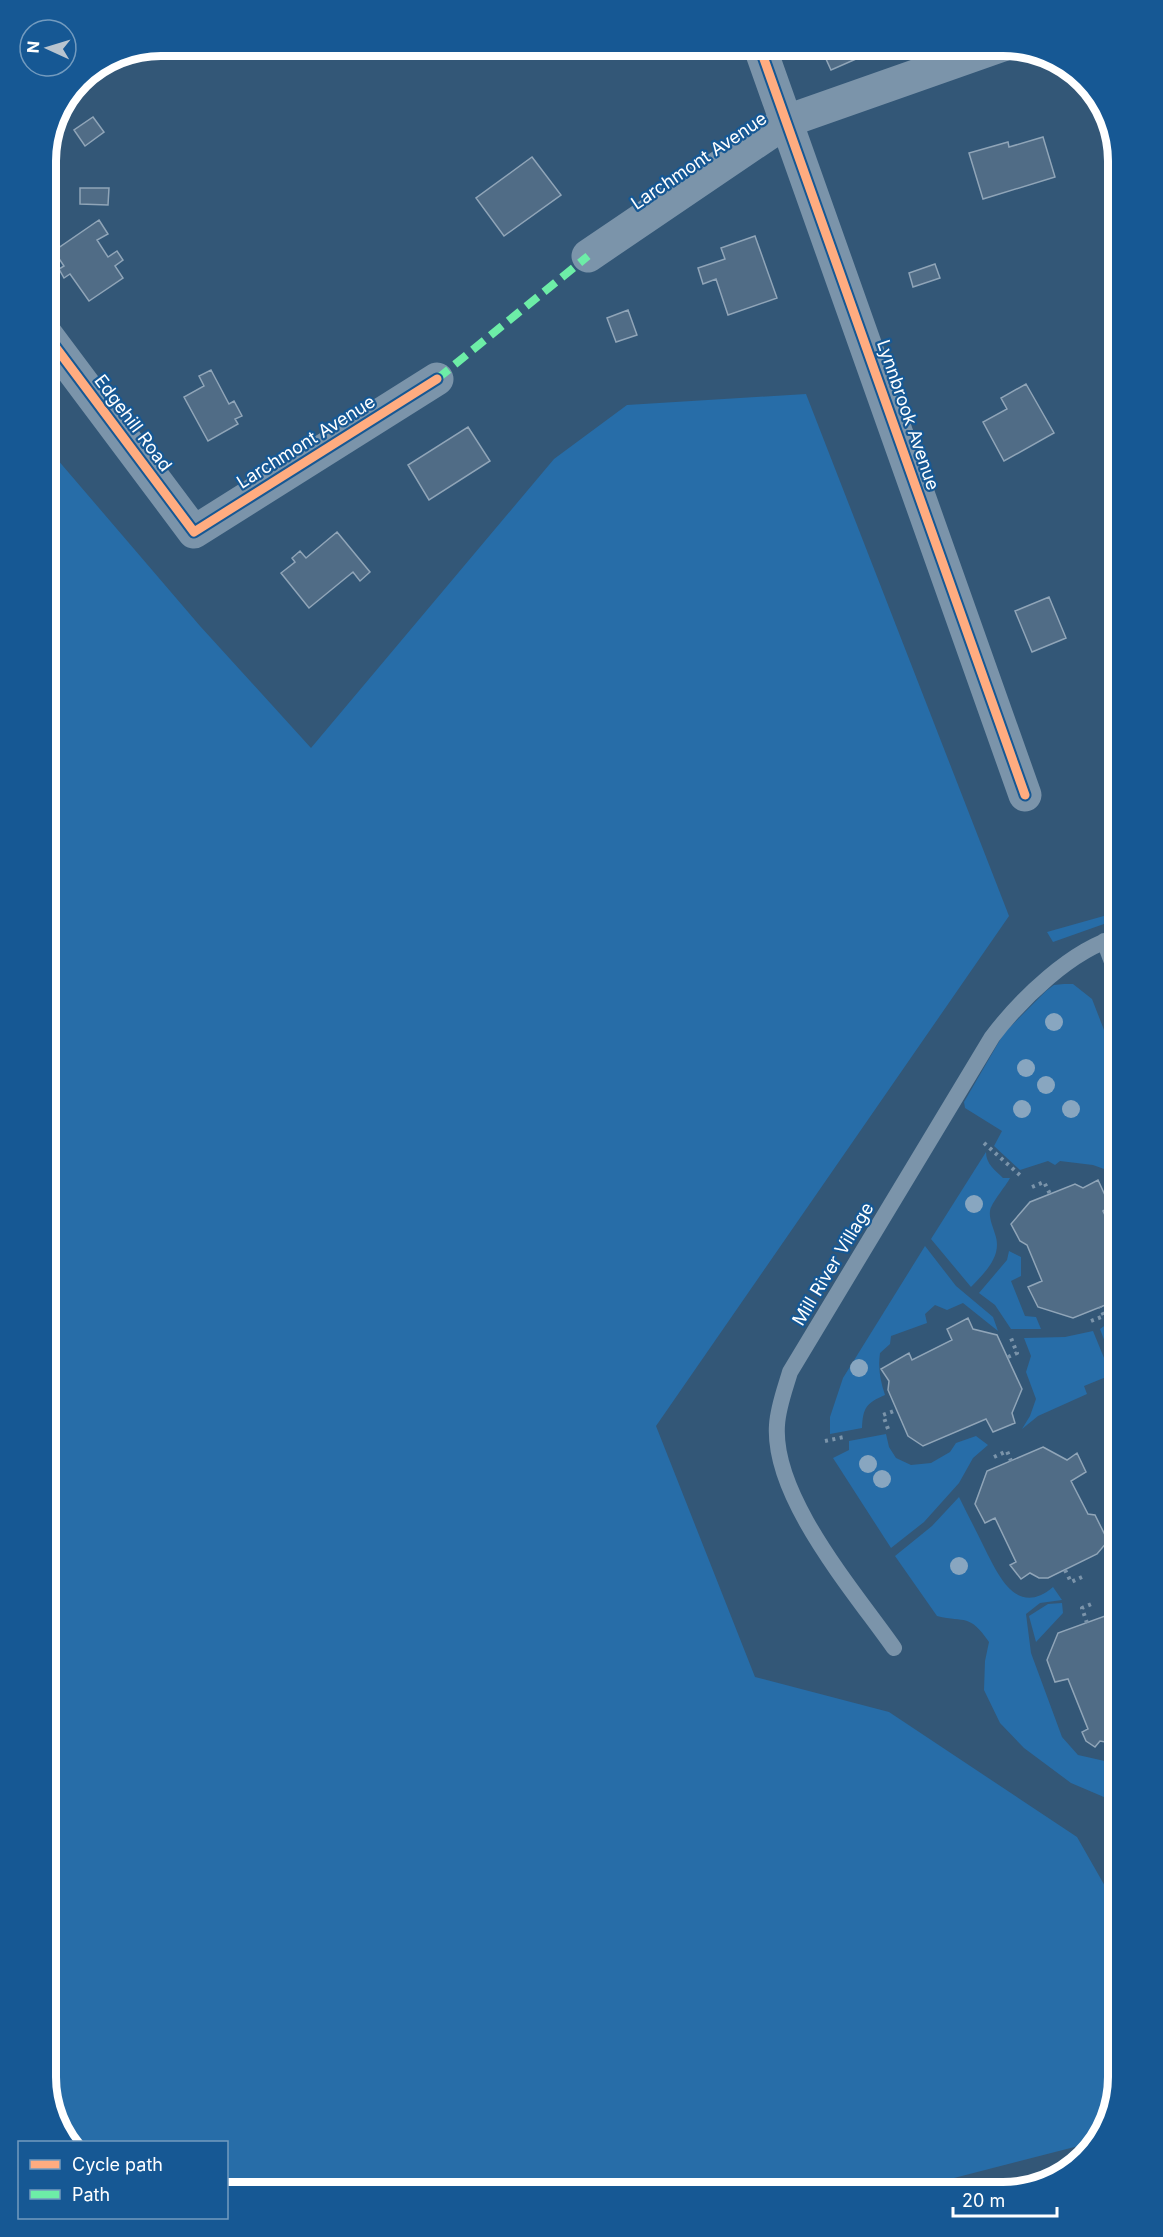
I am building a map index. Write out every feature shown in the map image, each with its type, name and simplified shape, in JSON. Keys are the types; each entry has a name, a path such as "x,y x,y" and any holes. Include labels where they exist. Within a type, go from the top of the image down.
{"street":[{"name":"Lynnbrook Avenue","path":"763,56 1024,795"},
{"name":"Larchmont Avenue","path":"588,256 787,122 973,56"},
{"name":"Edgehill Road","path":"56,348 194,532"},
{"name":"Larchmont Avenue","path":"194,532 437,379"}],"lane":[{"name":"Mill River Village","path":"894,1648 818,1540 786,1478 778,1446 777,1426 787,1381 790,1372 992,1037 1007,1018 1039,986 1078,957 1108,941"}],"path":[{"path":"984,1143 1022,1178"},
{"path":"1032,1187 1044,1182 1050,1194"},
{"path":"1092,1321 1104,1316 1100,1307"},
{"path":"1008,1357 1017,1353 1011,1338"},
{"path":"888,1429 883,1415 897,1410"},
{"path":"825,1441 844,1437"},
{"path":"994,1457 1007,1452 1011,1461"},
{"path":"1065,1570 1071,1582 1082,1577"},
{"path":"1087,1623 1082,1608 1094,1603"}],"shaded area":[{"path":"806,394 1009,916 656,1426 755,1677 889,1712 1077,1837 1108,1891 1108,2076 1102,2110 1097,2123 1082,2145 939,2182 228,2181 228,2141 78,2141 61,2110 56,2090 56,458 200,626 311,748 554,459 627,405"},
{"path":"1108,915 1108,923 1053,942 1047,932"},
{"path":"1073,984 1092,999 1108,1040 1108,1172 1093,1165 1060,1161 1055,1165 1048,1161 1020,1170 994,1146 1002,1131 965,1108 964,1102 1004,1033 1054,985"},
{"path":"986,1152 989,1163 994,1169 1003,1178 1010,1178 990,1211 997,1242 995,1256 971,1287 931,1239"},
{"path":"925,1246 956,1286 993,1317 998,1331 963,1303 947,1310 935,1305 925,1314 927,1323 891,1336 890,1344 880,1353 880,1374 885,1395 867,1407 863,1416 862,1428 830,1434 830,1417 843,1378"},
{"path":"1009,1251 1021,1257 1021,1276 1011,1281 1025,1316 1036,1317 1041,1329 1011,1329 995,1305 979,1293 1007,1260"},
{"path":"1108,1323 1108,1350 1100,1329"},
{"path":"1093,1331 1108,1368 1108,1376 1084,1386 1087,1394 1038,1416 1022,1429 1036,1399 1026,1372 1031,1356 1024,1338 1065,1337"},
{"path":"886,1434 889,1447 896,1458 911,1465 931,1463 950,1452 956,1443 976,1436 988,1445 973,1458 959,1483 924,1522 891,1548 833,1458 849,1450 849,1441"},
{"path":"959,1497 1002,1580 1010,1589 1029,1598 1040,1595 1053,1587 1062,1600 1040,1603 1026,1614 1031,1653 1062,1737 1078,1755 1108,1762 1108,1799 1071,1783 1024,1748 1000,1723 984,1690 985,1661 989,1642 971,1623 937,1616 895,1556 932,1526"},
{"path":"1062,1603 1063,1613 1036,1642 1029,1616 1048,1604"}],"building":[{"path":"825,56 863,56 831,70"},
{"path":"93,117 104,132 85,146 74,130"},
{"path":"1043,137 1055,177 983,199 969,153 1008,142 1009,147"},
{"path":"532,157 561,195 504,236 476,198"},
{"path":"80,188 109,188 108,205 80,204"},
{"path":"99,220 108,234 97,240 108,257 117,251 123,260 115,266 123,278 89,301 70,274 64,278 59,269 64,266 56,254 56,250"},
{"path":"755,236 777,298 728,315 716,279 703,284 698,268 725,259 721,248"},
{"path":"935,264 940,278 913,287 909,273"},
{"path":"628,310 637,335 616,342 607,318"},
{"path":"211,370 229,404 234,401 242,416 235,419 238,424 208,441 184,397 204,386 199,376"},
{"path":"1026,384 1054,433 1004,461 983,422 1007,409 1001,398"},
{"path":"468,427 490,461 429,500 408,465"},
{"path":"337,532 370,572 360,581 353,572 309,608 281,573 295,562 292,558 300,551 306,558"},
{"path":"1049,597 1066,638 1032,652 1015,611"},
{"path":"1098,1180 1108,1202 1108,1207 1103,1211 1108,1221 1108,1304 1073,1318 1038,1307 1028,1287 1042,1281 1027,1245 1020,1241 1011,1224 1030,1202 1075,1184 1083,1188"},
{"path":"968,1318 973,1329 997,1335 1022,1389 1012,1413 1015,1423 993,1432 986,1419 923,1446 908,1436 888,1390 889,1381 881,1369 909,1353 912,1360 952,1340 947,1329"},
{"path":"1043,1447 1067,1460 1077,1453 1086,1472 1071,1481 1088,1514 1095,1515 1108,1541 1097,1554 1048,1578 1039,1578 1030,1573 1021,1579 1010,1565 1016,1562 995,1518 985,1523 975,1504 987,1471"},
{"path":"1108,1615 1108,1742 1100,1741 1095,1747 1086,1741 1082,1732 1088,1729 1068,1679 1055,1682 1047,1660 1058,1633"}],"marked path":[{"path":"437,379 588,256"}],"cycle path":[{"path":"763,56 1025,795"},
{"path":"56,348 194,532 437,379"}]}
